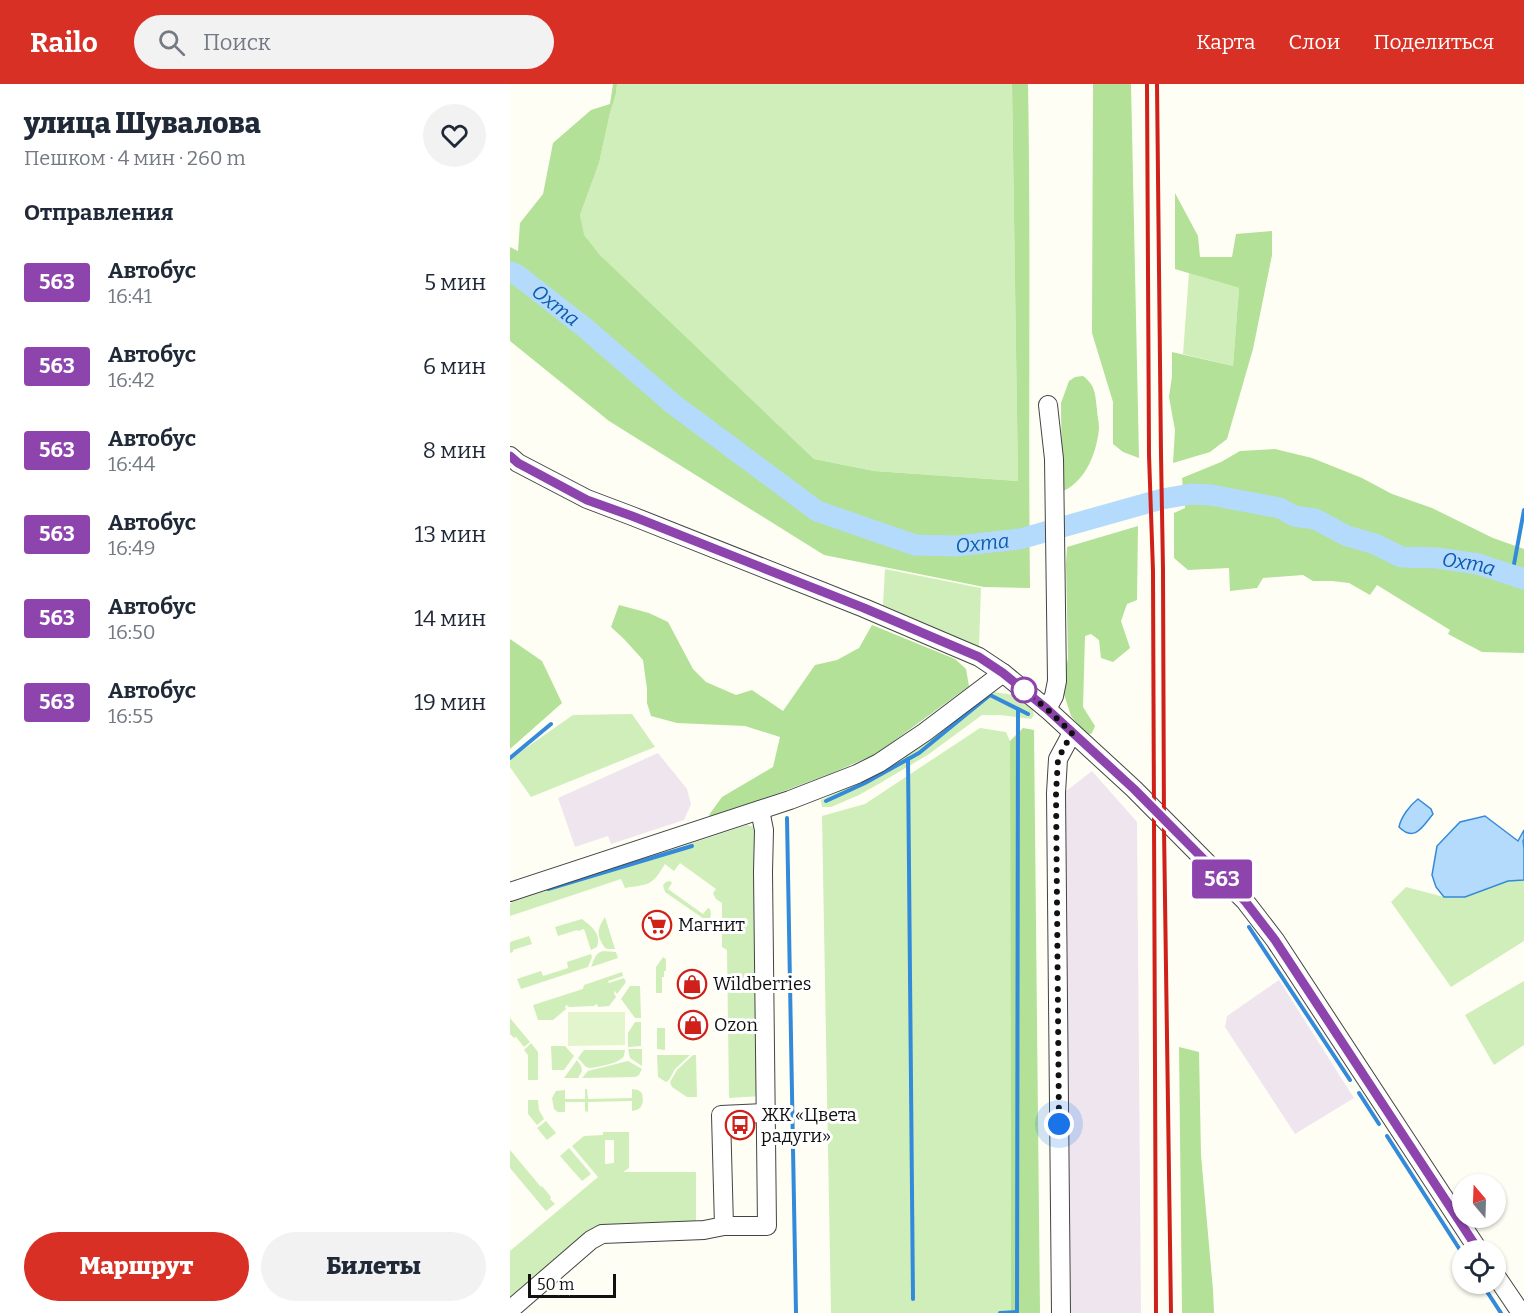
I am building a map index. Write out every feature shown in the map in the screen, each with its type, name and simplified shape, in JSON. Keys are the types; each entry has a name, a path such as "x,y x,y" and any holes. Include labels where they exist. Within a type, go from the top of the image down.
{"street":[{"path":"1047,709 1054,696 1057,681 1054,459 1048,405"},
{"path":"510,456 518,463 587,500 864,608 979,657 1003,673 1047,709 1134,789 1245,901 1275,940 1472,1240"},
{"path":"510,892 760,810 857,774 879,763 925,732 1003,673"},
{"path":"1061,1313 1056,793 1058,759 1072,733"},
{"path":"510,1310 591,1240 602,1234 704,1230 724,1226 767,1226 764,830 760,810"},
{"path":"724,1226 721,1115 766,1113"},
{"path":"1506,1291 1521,1313"}],"shaded area":[{"path":"658,753 687,789 691,804 684,820 611,844 608,836 575,847 558,798"},
{"path":"1092,771 1137,822 1141,1313 1068,1313 1061,795"},
{"path":"1279,980 1354,1098 1295,1134 1225,1027 1227,1016"}],"green space":[{"path":"613,84 617,84 616,94 599,163 580,215 584,235 599,254 814,459 874,471 1018,481 1012,84 1028,84 1030,588 984,587 824,555 609,421 510,341 510,247 518,251 520,223 543,194 553,143 591,110 610,104"},
{"path":"617,84 1012,84 1018,481 874,471 814,459 599,254 583,235 580,215 599,163"},
{"path":"1093,84 1131,84 1139,458 1123,452 1113,444 1113,402 1092,333"},
{"path":"1175,193 1198,236 1200,257 1232,257 1236,234 1272,231 1272,255 1253,349 1227,439 1210,452 1173,463 1175,430 1169,397 1172,352 1233,366 1239,288 1175,269"},
{"path":"1189,273 1239,288 1233,366 1183,354"},
{"path":"1083,376 1093,387 1095,395 1098,437 1093,456 1084,473 1063,491 1061,403 1069,381"},
{"path":"1275,449 1312,458 1362,478 1392,494 1432,508 1493,538 1524,549 1524,653 1482,652 1448,634 1450,630 1377,585 1370,595 1349,583 1313,581 1303,575 1263,578 1257,588 1230,591 1229,568 1188,570 1174,558 1174,513 1185,508 1182,478 1221,462 1240,451"},
{"path":"1138,526 1137,600 1127,604 1121,621 1130,648 1113,662 1101,658 1099,640 1091,634 1085,636 1083,707 1095,726 1092,733 1087,735 1071,716 1062,688 1068,658 1067,547"},
{"path":"885,569 981,588 979,647 883,605"},
{"path":"619,605 649,613 668,622 693,669 706,682 736,695 752,690 783,711 815,665 837,660 859,648 872,625 955,659 966,669 969,686 876,754 712,818 709,815 722,797 773,767 780,737 745,726 677,723 651,716 647,703 643,660 611,627"},
{"path":"510,639 542,661 562,703 510,749"},
{"path":"988,691 1019,696 1031,704 1034,715 1031,719 982,715 929,754 882,782 831,807 822,807 821,800 879,772"},
{"path":"632,714 655,747 531,797 510,767 510,759 573,715"},
{"path":"980,728 1006,732 1010,741 1011,1313 831,1313 822,816 865,804"},
{"path":"1023,728 1034,730 1040,1313 1011,1313 1010,741"},
{"path":"747,825 754,827 757,832 762,1096 729,1098 727,950 722,947 722,903 713,893 716,889 680,863 674,871 665,864 654,880 649,883 625,888 621,879 510,916 510,904"},
{"path":"1524,880 1524,941 1451,987 1391,902 1406,887 1444,897 1465,897 1508,881"},
{"path":"670,881 672,883 668,889 703,914 708,908 710,909 710,918 704,919 665,892 663,885"},
{"path":"605,917 615,949 605,948 599,936 600,925"},
{"path":"582,919 597,934 597,947 591,950 584,929 558,936 555,927"},
{"path":"529,936 532,944 510,953 510,942"},
{"path":"603,951 616,952 618,958 591,967 596,955"},
{"path":"591,954 588,967 521,989 517,979 541,971 543,976 568,968 567,962"},
{"path":"663,957 666,959 666,971 662,977 662,993 656,993 656,967"},
{"path":"622,972 623,976 608,981 609,983 624,978 626,982 617,994 615,991 616,997 609,1006 598,1007 597,1004 569,1007 567,1005 566,1009 553,1020 538,1020 533,1005 583,989 584,985"},
{"path":"1524,981 1524,1045 1494,1065 1465,1015"},
{"path":"630,986 640,986 641,1018 635,1018 621,999"},
{"path":"568,1012 625,1012 625,1045 568,1046"},
{"path":"510,1018 530,1042 524,1047 516,1037 510,1034"},
{"path":"635,1022 641,1022 641,1046 628,1047 628,1033"},
{"path":"657,1028 665,1028 665,1050 657,1049"},
{"path":"531,1043 538,1052 538,1080 528,1080 528,1055 524,1050"},
{"path":"551,1046 565,1046 574,1056 564,1070 552,1070"},
{"path":"1179,1047 1199,1052 1201,1155 1214,1313 1182,1313"},
{"path":"628,1049 642,1049 642,1066 630,1058"},
{"path":"584,1050 625,1050 623,1057 618,1061 590,1068 578,1058"},
{"path":"657,1055 690,1055 675,1069 666,1082 658,1077"},
{"path":"693,1055 696,1055 697,1097 687,1097 672,1087 670,1082 677,1070"},
{"path":"577,1060 582,1071 578,1078 564,1078"},
{"path":"628,1061 642,1069 639,1075 582,1078 588,1071"},
{"path":"585,1089 587,1089 588,1099 632,1098 632,1089 638,1090 642,1093 643,1102 641,1107 632,1111 632,1101 588,1102 588,1112 585,1111 585,1102 565,1102 565,1112 558,1112 554,1109 552,1098 556,1091 565,1090 565,1099 585,1099"},
{"path":"528,1100 538,1100 539,1110 544,1119 537,1125 528,1114"},
{"path":"546,1121 556,1133 547,1140 537,1128"},
{"path":"603,1132 629,1132 629,1168 623,1172 696,1172 696,1226 603,1228 510,1303 510,1251 598,1177 572,1146 584,1136 603,1135","holes":["605,1140 614,1140 614,1163 605,1164"]},
{"path":"569,1148 591,1174 582,1181 560,1156"},
{"path":"510,1150 551,1197 550,1199 555,1204 546,1211 510,1168"}],"water":[{"path":"1418,799 1431,809 1433,814 1418,831 1405,832 1399,827 1402,819 1406,811"},
{"path":"1485,816 1518,841 1524,830 1524,880 1508,881 1465,897 1444,897 1436,887 1432,875 1437,846 1460,822"}],"waterway":[{"name":"Охта","path":"510,272 516,274 584,327 673,404 817,511 915,545 956,546 1020,539 1162,499 1191,494 1211,495 1280,508 1294,516 1315,519 1347,536 1375,544 1401,557 1437,558 1478,564 1524,579"},
{"path":"1512,575 1524,510"},
{"path":"826,801 865,783 919,753 990,695 1028,714"},
{"path":"1017,1313 1018,709"},
{"path":"510,758 551,724"},
{"path":"908,759 913,1299"},
{"path":"787,818 796,1313"},
{"path":"548,889 692,846"},
{"path":"1249,927 1350,1080"},
{"path":"1359,1093 1379,1124"},
{"path":"1387,1136 1454,1240"},
{"path":"1489,1294 1501,1313"},
{"path":"1000,1313 1017,1312"}],"railway":[{"path":"1147,84 1149,455 1153,571 1156,1313"},
{"path":"1157,84 1171,1313"}],"bus line":[{"name":"563","path":"510,456 518,463 587,500 864,608 979,657 1003,673 1047,709 1134,789 1245,901 1275,940 1471,1240"}],"place":[{"name":"Магнит","path":"657,925"},
{"name":"Wildberries","path":"692,984"},
{"name":"Ozon","path":"693,1025"},
{"name":"ЖК «Цвета радуги»","path":"740,1125"}],"route":[{"path":"1024,690 1072,733 1058,759 1056,793 1059,1124"}]}
